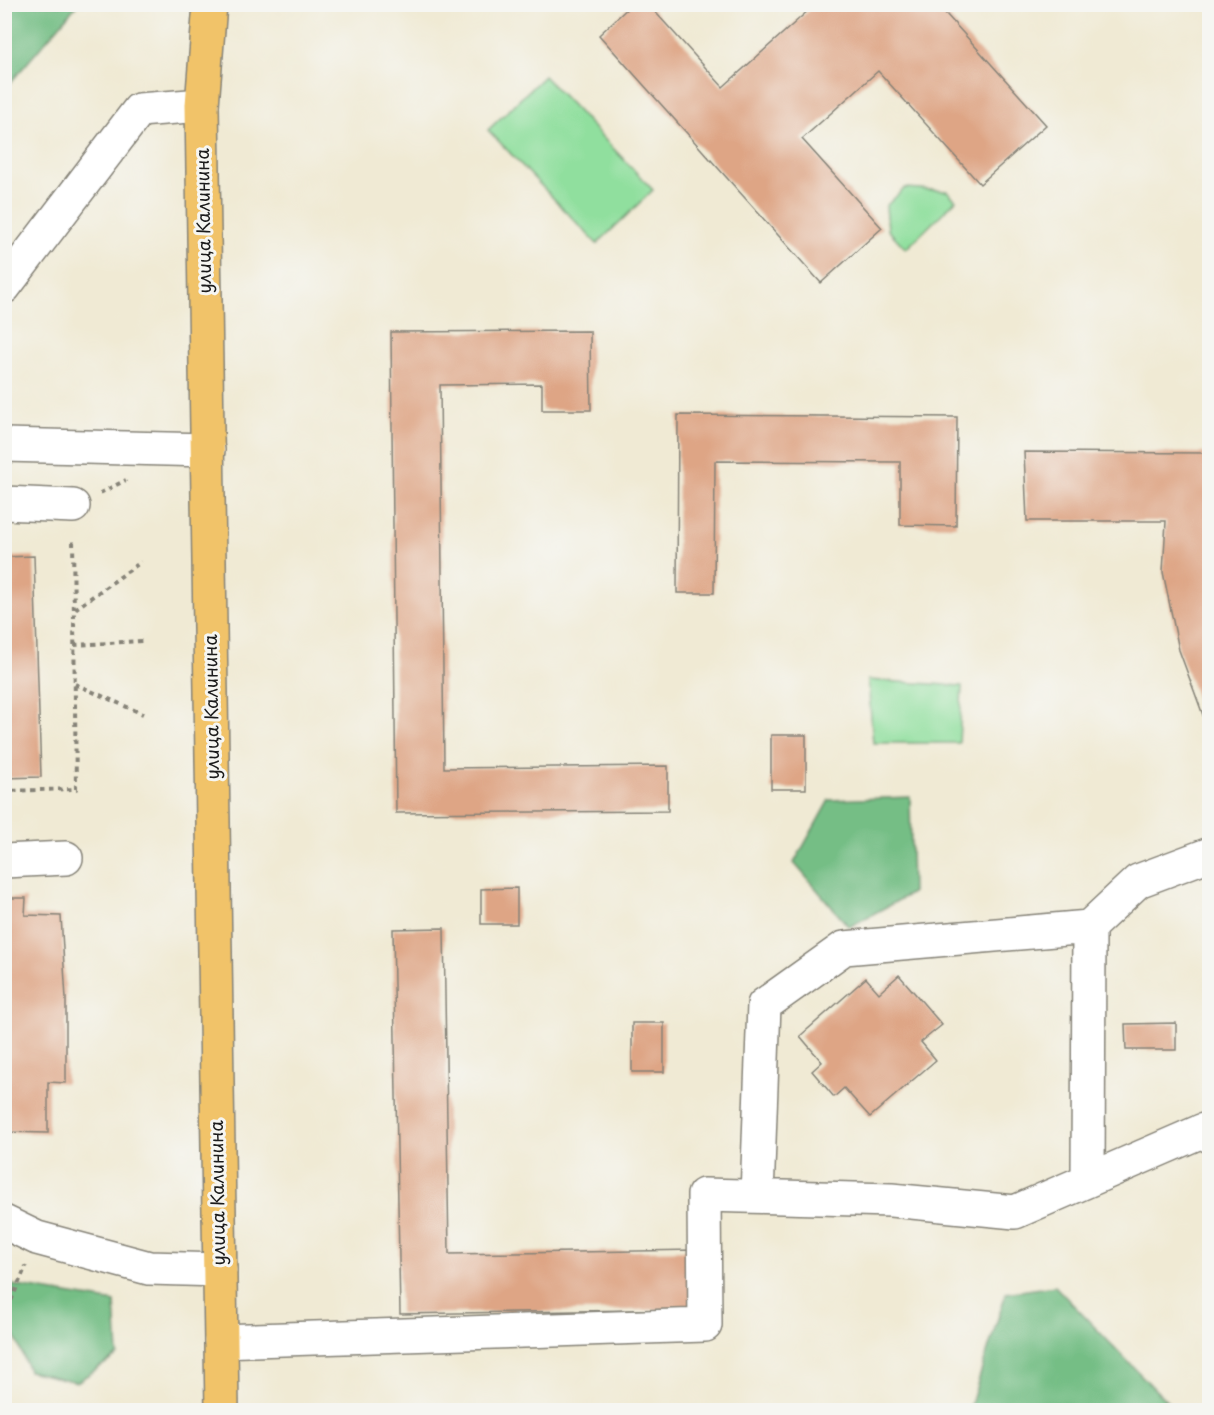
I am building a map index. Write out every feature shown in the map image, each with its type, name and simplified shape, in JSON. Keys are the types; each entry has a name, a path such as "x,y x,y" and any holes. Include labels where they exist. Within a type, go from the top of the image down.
{"main road":[{"name":"улица Калинина","path":"210,4 202,105 222,1410"}],"lane":[{"path":"4,287 139,110 202,105"},
{"path":"4,446 208,450"},
{"path":"4,503 73,506"},
{"path":"757,1196 764,1005 844,948 1089,927 1138,881 1209,854"},
{"path":"4,861 66,858"},
{"path":"1088,1180 1089,927"},
{"path":"221,1341 705,1324 704,1195 891,1200 1015,1212 1194,1135 1204,1130 1201,1131 1209,1136"},
{"path":"4,1222 38,1238 149,1268 220,1270"}],"path":[{"path":"4,790 76,789 73,506 130,478"},
{"path":"74,610 141,562"},
{"path":"75,645 142,641"},
{"path":"75,684 143,714"},
{"path":"4,1317 38,1238"}],"green space":[{"path":"4,5 77,5 5,89"},
{"path":"544,76 653,190 597,244 488,130"},
{"path":"905,188 947,191 956,200 906,249 888,230 886,206"},
{"path":"868,680 962,686 959,743 873,743"},
{"path":"910,797 912,893 849,927 794,863 829,800"},
{"path":"12,1285 115,1302 118,1355 77,1382 29,1371 13,1331 5,1325 5,1286"},
{"path":"1055,1286 1175,1410 969,1410 1006,1293"}],"building":[{"path":"632,4 648,4 723,87 810,9 806,4 937,4 1046,125 980,184 878,71 802,139 882,228 821,283 599,35"},
{"path":"590,331 591,410 542,410 542,384 440,385 444,768 668,766 668,811 396,813 391,332"},
{"path":"678,415 957,417 956,526 900,525 900,462 715,461 714,593 677,593"},
{"path":"1024,452 1210,453 1210,734 1179,650 1163,572 1166,521 1027,521"},
{"path":"34,556 41,777 4,778 4,557"},
{"path":"771,735 806,735 806,789 771,789"},
{"path":"517,888 517,924 481,924 481,889"},
{"path":"4,898 26,898 25,915 61,916 66,999 66,1083 48,1082 48,1133 4,1132"},
{"path":"444,928 449,1254 696,1250 697,1309 400,1314 393,929"},
{"path":"899,975 942,1025 921,1042 936,1060 870,1117 844,1088 834,1097 812,1071 822,1062 800,1036 866,978 879,993"},
{"path":"632,1023 664,1023 664,1072 632,1072"},
{"path":"1176,1023 1176,1050 1126,1050 1125,1024"}]}
